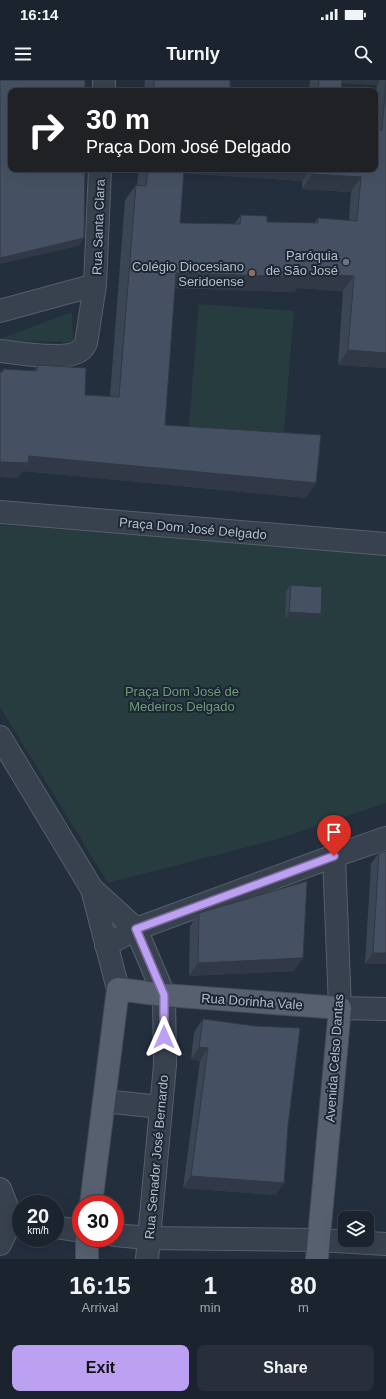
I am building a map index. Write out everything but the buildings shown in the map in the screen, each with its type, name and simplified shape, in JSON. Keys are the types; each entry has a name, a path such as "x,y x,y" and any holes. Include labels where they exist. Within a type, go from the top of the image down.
{"main road":[{"name":"Rua Dorinha Vale","path":"118,989 164,995 340,1008"},
{"name":"Rua Senador José Bernardo","path":"92,1195 118,989"},
{"name":"Avenida Celso Dantas","path":"318,1250 340,1008"},
{"path":"87,1247 87,1259"}],"street":[{"name":"Rua Santa Clara","path":"0,351 62,356 74,354 82,350 86,342 95,285 100,172"},
{"path":"0,311 95,285"},
{"name":"Praça Dom José Delgado","path":"0,512 386,544"},
{"name":"Rua Senador José Bernardo","path":"0,737 92,889 136,929 164,995 165,1065 147,1248"},
{"path":"106,945 136,929 386,838"},
{"name":"Avenida Celso Dantas","path":"334,856 340,1008"},
{"name":"Rua Senador José Bernardo","path":"92,889 118,989"},
{"name":"Rua Dorinha Vale","path":"340,1008 386,1009"},
{"path":"104,1101 160,1107"},
{"path":"0,1189 11,1220 0,1244"},
{"path":"124,1239 147,1248 318,1250 386,1244"}],"green space":[{"path":"199,304 294,311 283,443 188,436"},
{"path":"72,312 73,342 0,341 0,339"},
{"name":"Praça Dom José de Medeiros Delgado","path":"0,525 386,552 386,803 278,839 108,883 0,707"}],"place":[{"name":"Paróquia de São José","path":"346,262"},
{"name":"Colégio Diocesiano Seridoense","path":"252,273"}],"route":[{"path":"164,1037 164,995 136,929 334,856"}]}
